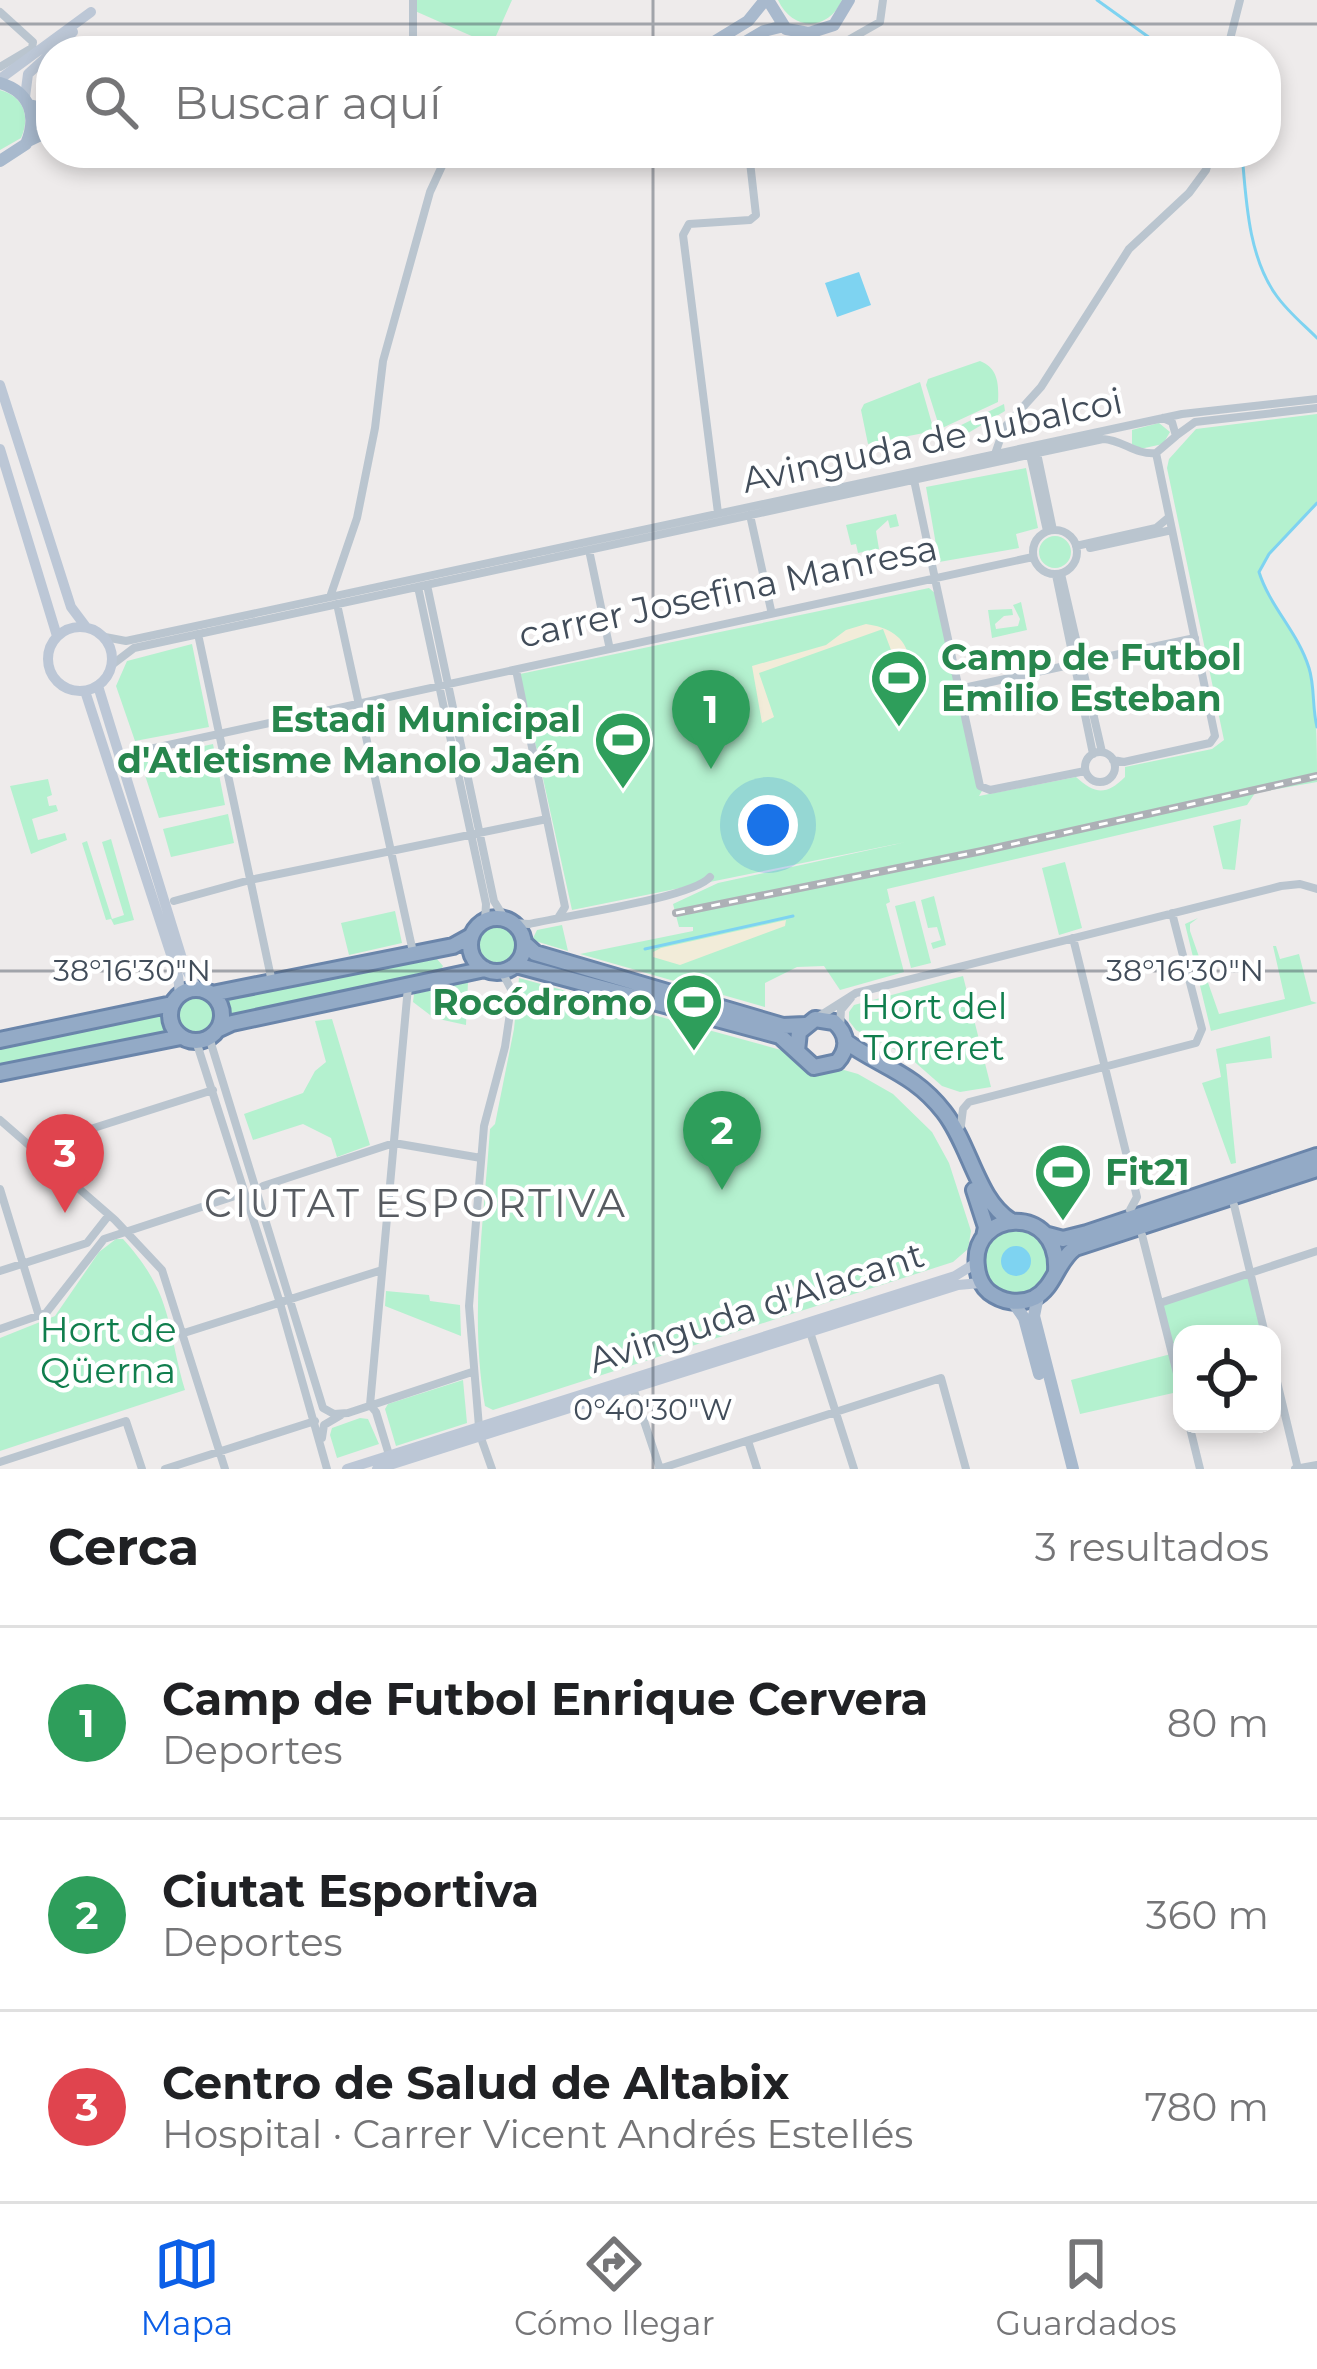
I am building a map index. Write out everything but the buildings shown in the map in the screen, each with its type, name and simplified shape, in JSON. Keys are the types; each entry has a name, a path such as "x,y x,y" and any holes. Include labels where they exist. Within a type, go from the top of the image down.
{"highway":[{"path":"0,1040 205,991 453,946 472,936 485,921 509,921 535,953 783,1026 830,1021 928,1094 968,1149 987,1200 1011,1221"},
{"path":"472,936 472,956 485,969"},
{"path":"509,968 524,942"},
{"path":"432,948 444,961 437,980"},
{"path":"0,1073 201,1036 232,1023 485,969 509,968 780,1036 805,1063 819,1068 840,1059 856,1059 885,1072 936,1114 964,1162 986,1227 976,1263 980,1283 1000,1299 1013,1302 1038,1296 1064,1256 1075,1248 1317,1169"},
{"path":"201,1036 222,1013 205,991"},
{"path":"176,999 170,1019 201,1036"},
{"path":"797,1051 796,1038 810,1022"},
{"path":"840,1059 843,1034"},
{"path":"984,1237 1011,1221 1064,1239 1317,1156"},
{"path":"1046,1234 1054,1246 1056,1271"}],"main road":[{"path":"68,36 102,0"},
{"path":"723,36 748,20 766,0 784,26 798,32 824,29 840,20 849,0"},
{"path":"59,36 91,12"},
{"path":"756,36 784,26"},
{"path":"36,54 0,81 36,104"},
{"path":"0,162 28,141 32,124 28,74 36,67"},
{"path":"28,141 36,137"},
{"path":"0,385 71,607 112,650 112,664 92,689"},
{"path":"0,449 57,636"},
{"path":"86,627 70,628 57,636 48,656 53,677 67,688 92,689"},
{"path":"92,689 184,964 205,991"},
{"path":"92,689 176,999"},
{"name":"Avinguda d'Alacant","path":"347,1469 392,1464 955,1276 976,1263"},
{"name":"Avinguda d'Alacant","path":"630,1384 958,1285 980,1283"},
{"path":"1038,1296 1034,1316 1069,1469"},
{"path":"1013,1302 1024,1318 1069,1469"}],"street":[{"path":"413,0 413,36"},
{"path":"855,36 880,22 883,0"},
{"path":"1231,36 1240,0"},
{"path":"0,12 34,42 32,48 1,66"},
{"path":"824,29 826,36"},
{"path":"413,952 333,600 357,518 382,362 430,192 441,168"},
{"path":"718,513 683,228 699,222 750,220 757,215 750,168"},
{"path":"995,454 1004,428 1041,387 1129,249 1189,193 1207,168"},
{"path":"1163,418 1317,403"},
{"path":"1176,436 1195,422 1317,403"},
{"name":"Avinguda de Jubalcoi","path":"105,638 126,641 333,600 423,586 1103,439 1137,452 1156,453 1176,436 1172,422 1163,418 718,513 333,600 127,651 112,664"},
{"path":"1128,446 1131,425"},
{"path":"1003,438 1016,450"},
{"path":"1098,753 1113,760 1133,760 1214,740 1156,453"},
{"path":"1033,454 1050,531"},
{"path":"914,481 983,788 1085,771"},
{"path":"750,515 771,610"},
{"path":"1077,548 1156,528 1169,517"},
{"path":"1050,531 1067,534 1077,548 1073,565 1058,574 1044,572 1032,554 1038,538 1050,531"},
{"path":"1077,548 1157,533 1173,535"},
{"path":"589,550 609,645"},
{"name":"carrer Josefina Manresa","path":"444,684 1032,554"},
{"path":"1058,574 1098,753"},
{"name":"carrer Josefina Manresa","path":"444,684 935,577"},
{"path":"423,586 476,833 494,901 509,921 573,915 701,886 710,877"},
{"path":"197,634 272,982"},
{"path":"959,689 1195,638"},
{"path":"515,670 565,907 573,915"},
{"path":"127,754 444,684"},
{"path":"1098,753 1086,761 1085,771 1091,779 1106,780 1113,774 1113,760"},
{"path":"174,901 250,880 547,818"},
{"path":"476,833 485,921"},
{"path":"810,1022 856,993 1280,886 1300,884 1317,889"},
{"path":"524,942 535,925 555,918 565,907"},
{"path":"961,1125 969,1102 1188,1046 1201,1038 1172,913"},
{"path":"1073,938 1137,1197 1130,1210"},
{"path":"492,1469 480,1432 469,1306 484,1126 505,1047 513,993 509,968"},
{"path":"392,1464 370,1405 408,986"},
{"path":"843,1034 841,1010 856,993"},
{"path":"201,1036 213,1090 323,1408 348,1413"},
{"path":"201,1036 285,1301 320,1423 327,1469"},
{"path":"33,1148 213,1090"},
{"path":"0,1120 109,1215 162,1270 225,1469"},
{"path":"262,1186 394,1143 482,1158"},
{"path":"0,1189 39,1316"},
{"path":"0,1329 39,1316 59,1299 104,1239 238,1195"},
{"path":"1234,1205 1263,1325"},
{"path":"0,1271 87,1243 109,1215"},
{"path":"1142,1235 1173,1356"},
{"path":"1160,1303 1317,1251"},
{"path":"184,1333 382,1270"},
{"path":"810,1332 854,1469"},
{"path":"165,1469 472,1372"},
{"path":"630,1384 660,1469 941,1378 966,1469"},
{"path":"1281,1400 1297,1469 1317,1465"},
{"path":"0,1462 126,1421 142,1469"},
{"path":"1192,1433 1200,1469"},
{"path":"748,1441 757,1469"}],"green space":[{"path":"415,0 512,0 496,36 472,36 415,11"},
{"path":"778,0 842,0 828,18 810,24 792,18"},
{"path":"0,90 19,102 25,122 21,138 0,150"},
{"path":"980,361 996,377 998,402 940,429 928,379"},
{"path":"920,382 934,431 868,444 864,404"},
{"path":"1004,404 1005,411 948,445 945,442 947,432"},
{"path":"1317,414 1317,503 1259,572 1308,666 1315,708 1317,782 1255,793 1247,805 887,889 890,902 886,904 904,972 840,990 824,966 797,967 765,983 765,1007 580,954 693,931 693,927 679,927 673,904 718,883 906,842 572,910 520,674 929,588 936,594 982,791 979,796 1076,777 1088,787 1105,790 1125,777 1125,767 1212,749 1224,740 1167,468 1169,459 1196,429"},
{"path":"1159,423 1170,432 1163,444 1140,449 1132,444 1132,430"},
{"path":"1026,468 1038,528 1016,534 1019,548 939,562 926,487"},
{"path":"896,514 899,526 890,528 888,520 876,531 879,549 858,553 856,544 851,545 846,525"},
{"path":"1055,536 1066,541 1071,552 1066,563 1055,568 1044,563 1039,552 1044,541"},
{"path":"1021,602 1027,630 992,638 988,610 1012,609 1013,615 1004,616 996,629 1018,626 1013,605"},
{"path":"192,644 209,727 135,741 116,686 127,661"},
{"path":"213,744 225,805 159,818 140,760"},
{"path":"48,779 49,806 56,805 58,811 32,819 38,840 65,833 67,840 31,854 10,786"},
{"path":"228,814 234,843 171,857 163,829"},
{"path":"1241,819 1235,870 1223,869 1213,826"},
{"path":"111,839 134,920 114,925 106,920 82,843 87,841 112,919 124,915 102,842"},
{"path":"1065,862 1082,928 1059,935 1042,868"},
{"path":"934,896 946,945 933,949 931,943 941,940 937,927 928,928 921,900"},
{"path":"915,901 931,963 911,968 895,906"},
{"path":"395,911 402,943 349,955 341,923"},
{"path":"1198,918 1190,924 1190,931 1219,1014 1285,999 1273,946 1280,959 1299,954 1311,1001 1317,1003 1211,1031 1185,924"},
{"path":"497,924 512,930 518,945 512,960 497,966 482,960 476,945 482,930"},
{"path":"562,925 568,951 532,940 537,930"},
{"path":"431,952 443,966 437,976 227,1022 221,997"},
{"name":"Hort del Torreret","path":"963,976 991,1087 960,1092 942,1086 909,1057 856,1030 849,1021 854,1005"},
{"name":"CIUTAT ESPORTIVA","path":"519,978 781,1050 810,1073 844,1070 893,1094 932,1132 949,1163 971,1231 968,1249 953,1262 493,1410 485,1406 478,1303 490,1129 495,1124 514,1029"},
{"path":"468,982 466,1025 434,1018 413,1002 414,994"},
{"path":"196,996 210,1001 215,1015 210,1029 196,1034 182,1029 177,1015 182,1001"},
{"path":"161,1006 170,1032 0,1069 0,1041"},
{"path":"332,1019 370,1145 337,1157 331,1138 303,1124 253,1140 244,1114 303,1093 326,1062 315,1021"},
{"path":"1270,1036 1272,1058 1226,1064 1236,1163 1231,1164 1202,1083 1221,1077 1216,1049"},
{"path":"1015,1227 1040,1238 1050,1264 1037,1289 1024,1294 996,1289 982,1257 993,1236"},
{"name":"Hort de Qüerna","path":"123,1239 152,1277 166,1312 185,1390 0,1451 0,1338 55,1316 99,1252"},
{"path":"1251,1273 1263,1325 1173,1325 1173,1393 1080,1414 1071,1380 1171,1354 1160,1303"},
{"path":"386,1291 429,1295 430,1301 460,1305 461,1336 385,1306"},
{"path":"463,1380 467,1423 396,1446 385,1409 388,1404"},
{"path":"368,1419 379,1444 337,1458 332,1428"}],"sand":[{"path":"866,624 881,628 894,634 909,659 896,663 883,629 759,673 774,717 762,723 752,666 826,645 846,630"},
{"path":"786,920 785,926 680,965 653,957 661,948"}],"water":[{"path":"859,272 871,305 837,317 825,283"},
{"path":"1016,1246 1027,1250 1031,1261 1027,1272 1016,1276 1005,1272 1001,1261 1005,1250"}],"waterway":[{"path":"1097,0 1147,36"},
{"path":"1244,168 1259,263 1280,301 1317,338"},
{"path":"1317,503 1269,554 1259,572 1304,655 1317,727"},
{"path":"645,949 793,916"}],"railway":[{"path":"676,913 1317,776"}],"place":[{"name":"Camp de Futbol Emilio Esteban","path":"899,729"},
{"name":"Camp de Futbol Enrique Cervera","path":"711,769"},
{"name":"Estadi Municipal d'Atletisme Manolo Jaén","path":"623,791"},
{"name":"Rocódromo","path":"694,1053"},
{"name":"Ciutat Esportiva","path":"722,1190"},
{"name":"Centro de Salud de Altabix","path":"65,1213"},
{"name":"Fit21","path":"1063,1223"}],"district":[{"name":"CIUTAT ESPORTIVA","path":"416,1203"}]}
